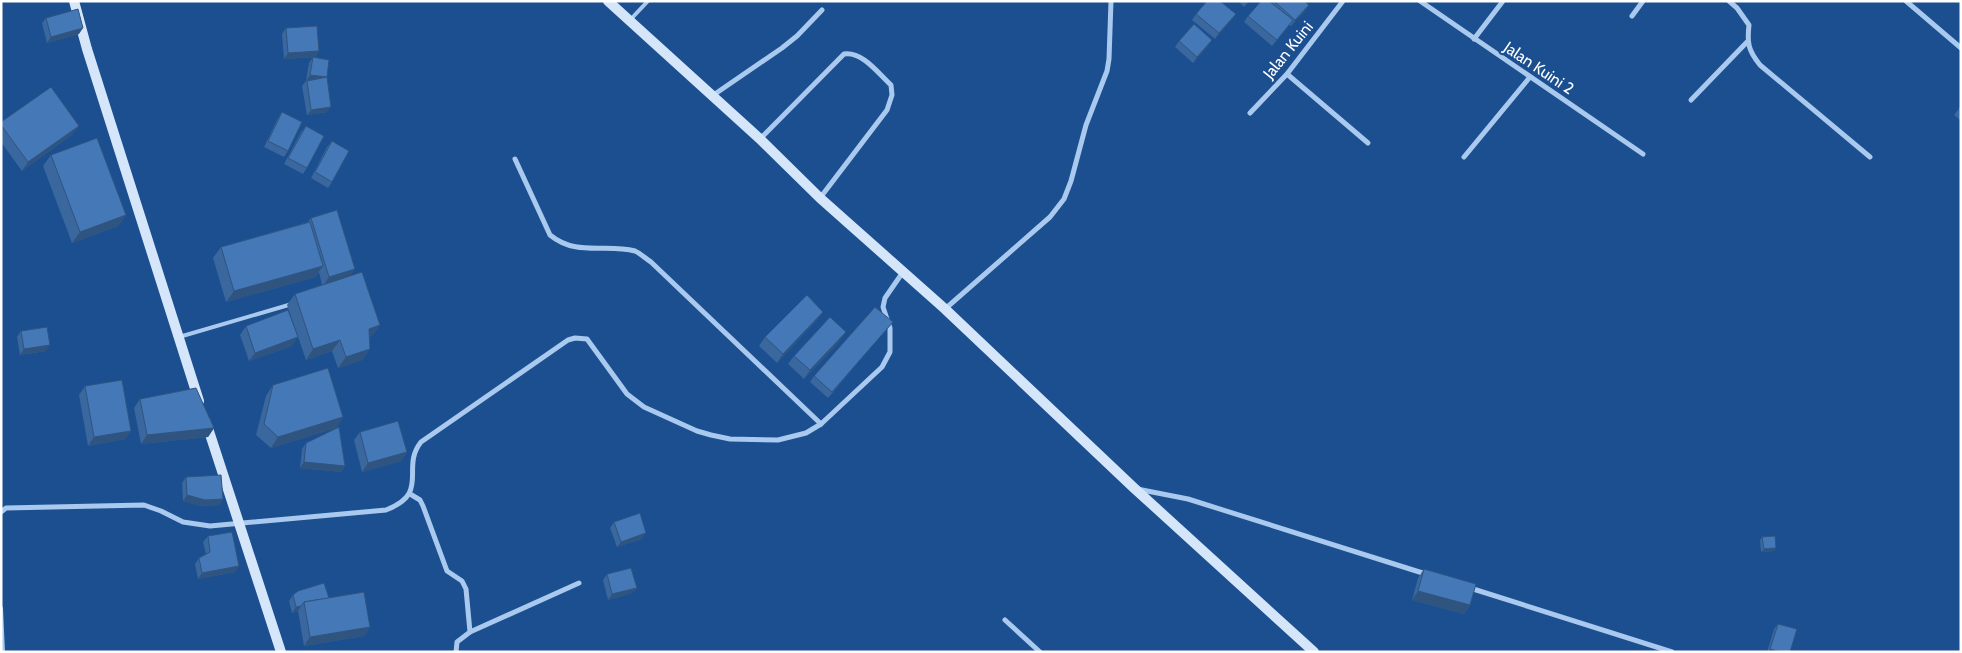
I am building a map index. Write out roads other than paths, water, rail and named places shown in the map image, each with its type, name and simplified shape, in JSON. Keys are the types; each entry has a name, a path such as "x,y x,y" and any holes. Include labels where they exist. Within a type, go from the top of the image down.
{"street":[{"path":"74,1 87,49 281,652"},
{"path":"608,1 760,139 820,198 945,309 1134,488 1314,652"},
{"path":"945,309 1050,217 1064,200 1088,118 1107,71 1111,1"},
{"name":"Jalan Kuini","path":"1250,113 1288,74 1343,1"},
{"name":"Jalan Kuini 2","path":"1420,1 1643,154"},
{"path":"1474,39 1503,1"},
{"path":"1632,16 1643,1"},
{"path":"1730,1 1749,25 1747,42 1752,55 1760,65 1870,157"},
{"path":"1906,1 1961,48"},
{"path":"711,96 782,48 797,36 822,10"},
{"path":"1691,100 1747,42"},
{"path":"760,139 844,54 858,55 891,84 892,95 887,110 820,198"},
{"path":"1288,74 1368,143"},
{"path":"1464,158 1530,77"},
{"path":"515,159 550,235 558,242 570,247 636,251 821,424"},
{"path":"1,512 6,508 134,505 152,508 183,522 196,525 386,510 406,501 410,494 416,447 421,442 568,340 575,338 588,339 627,394 636,402 697,432 730,439 778,440 806,433 821,424 882,367 887,359 890,352 890,328 882,307 885,298 903,272"},
{"path":"1134,488 1188,498 1435,577"},
{"path":"410,494 420,500 423,506 447,571 462,581 464,585 470,632"},
{"path":"456,652 457,642 470,632 579,583"},
{"path":"1463,586 1672,652"},
{"path":"1006,620 1040,652"}],"lane":[{"path":"629,20 648,1"},
{"path":"179,337 298,302"},
{"path":"1,608 3,652"}]}
